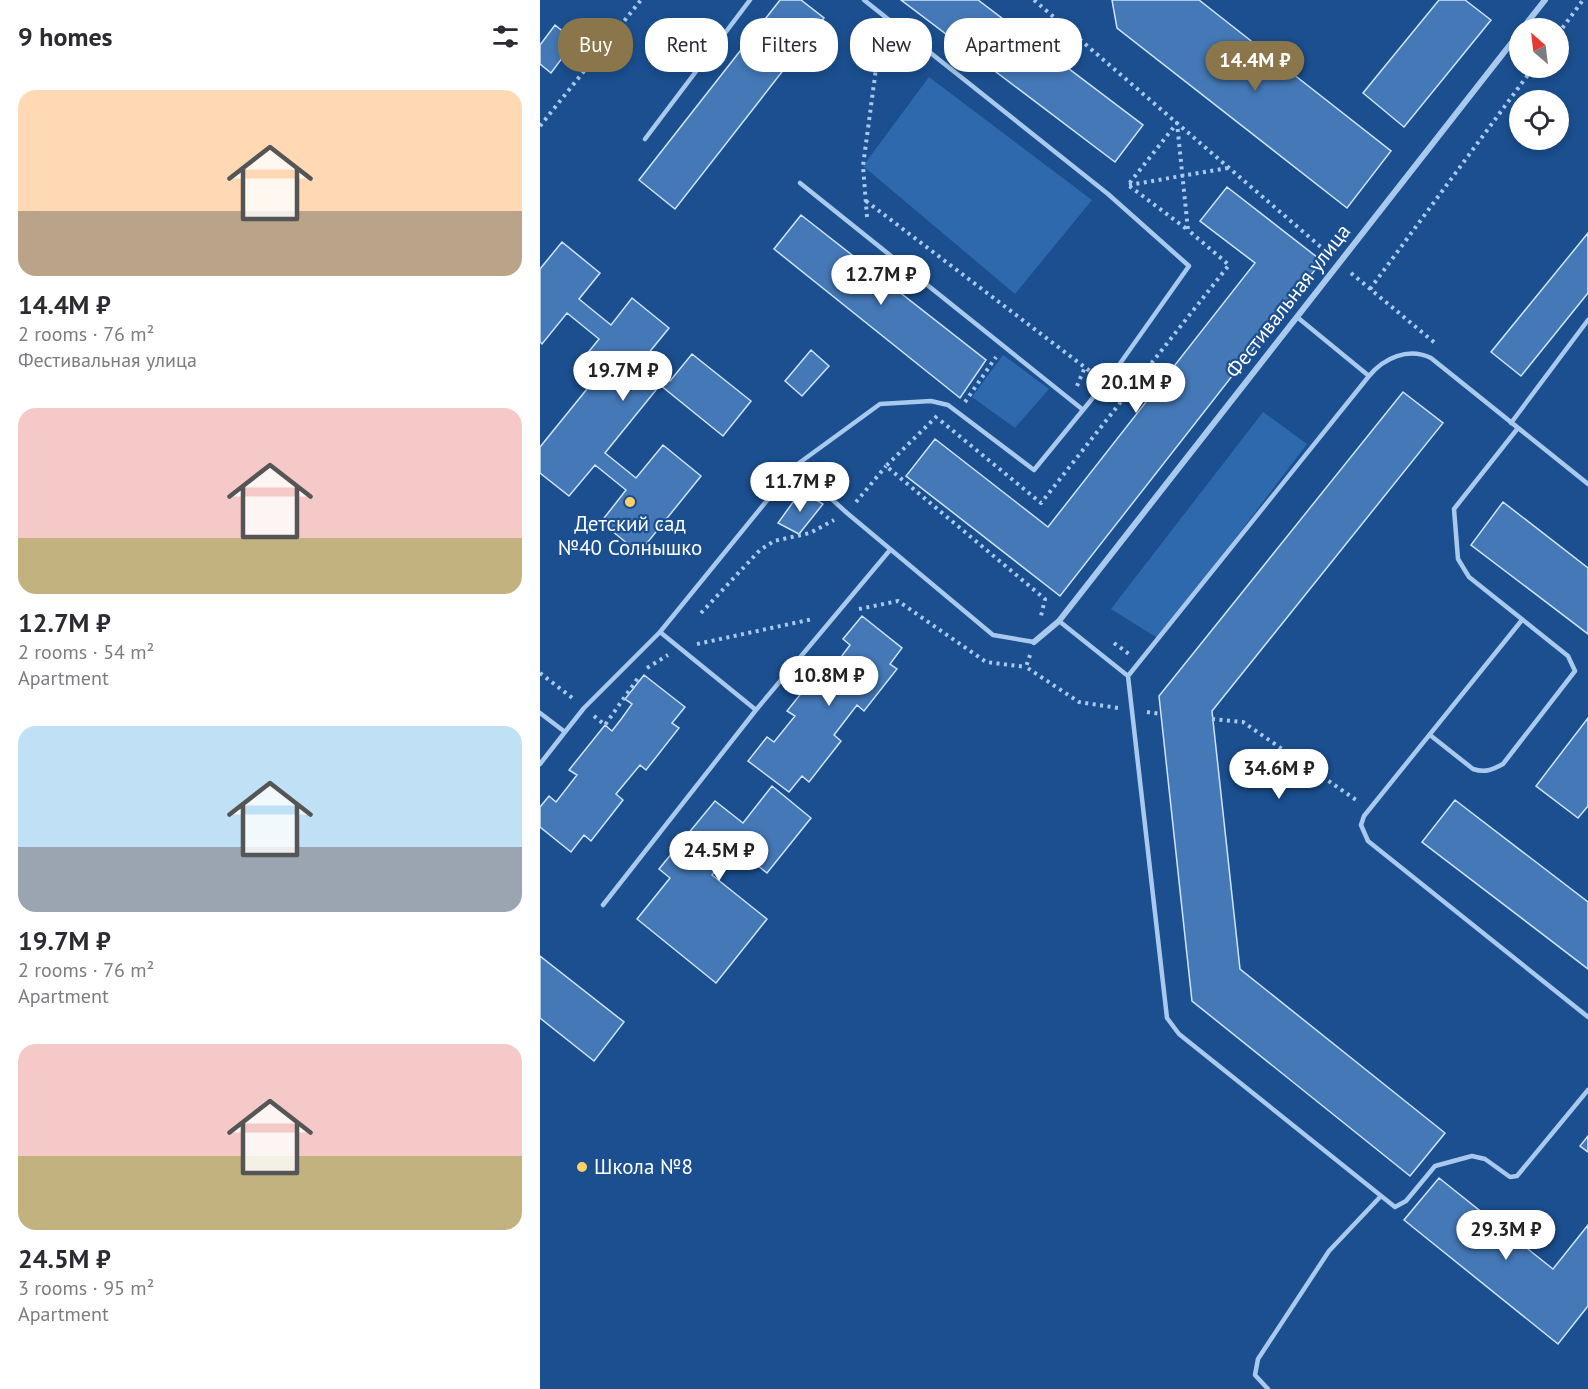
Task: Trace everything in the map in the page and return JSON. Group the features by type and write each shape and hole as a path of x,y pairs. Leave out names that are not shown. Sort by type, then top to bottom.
{"street":[{"path":"1530,18 1545,0"},
{"name":"Фестивальная улица","path":"1034,642 1059,621 1509,46"}],"lane":[{"path":"645,139 750,0"},
{"path":"540,764 584,708 660,632 795,466 880,405 931,401 948,405 1034,470 1105,383 1189,266 1108,194 864,0"},
{"path":"800,183 1082,409"},
{"path":"1297,317 1370,375"},
{"path":"1511,423 1588,320"},
{"path":"1588,484 1424,355 1386,359 1370,375 1128,676 1167,1018 1179,1034 1395,1207 1401,1205 1435,1166 1472,1155 1485,1159 1510,1177 1517,1176 1588,1090"},
{"path":"1430,735 1473,769 1481,772 1492,770 1510,755 1575,671 1568,656 1461,568 1454,510 1518,428"},
{"path":"795,466 847,513 993,635 1034,642"},
{"path":"603,905 756,710 891,550"},
{"path":"1522,620 1370,809 1361,825 1368,841 1588,1017"},
{"path":"1059,621 1128,676"},
{"path":"660,632 756,710"},
{"path":"540,713 565,732"},
{"path":"1268,1389 1256,1375 1257,1359 1329,1251 1381,1196"}],"path":[{"path":"540,126 641,0"},
{"path":"1034,0 1369,289 1440,346"},
{"path":"1569,19 1583,0"},
{"path":"868,236 863,166 883,15"},
{"path":"1369,289 1526,78"},
{"path":"1177,123 1188,230"},
{"path":"1128,185 1177,123"},
{"path":"1128,185 1229,168"},
{"path":"936,417 1041,503 1229,265 1188,230 1128,185"},
{"path":"866,201 1105,383"},
{"path":"701,613 760,550 774,541 810,533 847,513 886,466 948,405 963,405 1001,350"},
{"path":"886,466 1045,598 1026,667 1079,702 1161,714"},
{"path":"540,673 584,708"},
{"path":"1212,719 1243,722 1370,809"}],"shaded area":[{"path":"929,77 1092,200 1015,294 863,166"},
{"path":"1003,355 1049,389 1015,428 972,397"},
{"path":"1263,412 1307,444 1159,639 1111,609"}],"building":[{"path":"780,0 801,0 824,18 766,18"},
{"path":"901,0 978,0 1002,18 944,18 944,33 932,23 932,18 925,18"},
{"path":"1112,0 1199,0 1391,151 1347,208 1117,28"},
{"path":"1439,0 1465,0 1491,20 1404,127 1363,93"},
{"path":"555,25 558,27 558,64 551,73 540,64 540,45"},
{"path":"740,51 740,72 782,72 675,209 639,180 724,72 728,72 728,66"},
{"path":"996,72 1073,72 1143,125 1115,162"},
{"path":"1227,187 1322,261 1060,596 906,476 935,439 1048,527 1255,263 1200,221"},
{"path":"801,215 986,360 960,398 774,249"},
{"path":"1588,233 1588,293 1521,376 1491,352"},
{"path":"562,242 600,273 579,299 611,325 632,298 669,328 643,360 670,381 692,354 751,401 723,436 660,385 605,453 636,478 663,445 701,476 639,553 601,522 626,490 595,465 569,496 540,473 540,447 591,384 574,370 599,339 567,313 542,344 540,342 540,269"},
{"path":"811,350 829,366 802,396 785,381"},
{"path":"1403,392 1443,423 1212,711 1240,969 1445,1133 1410,1176 1192,1001 1159,696"},
{"path":"801,491 823,504 799,534 778,523"},
{"path":"1503,502 1588,568 1588,634 1471,545"},
{"path":"862,616 902,648 890,664 897,669 864,711 857,705 834,735 841,741 809,782 802,776 789,792 748,761 767,737 774,742 795,716 787,711 823,666 830,672 850,645 843,639"},
{"path":"644,675 685,707 672,723 679,728 646,770 640,765 616,794 623,800 591,841 584,835 571,852 540,827 540,807 549,796 556,802 577,775 569,770 605,725 612,731 632,704 625,699"},
{"path":"1588,718 1588,806 1578,818 1536,786"},
{"path":"772,786 811,818 767,873 734,847 712,875 767,919 716,983 637,919 670,878 659,869 715,801 743,823"},
{"path":"1455,800 1588,902 1588,969 1422,842"},
{"path":"540,956 624,1022 594,1061 540,1018"},
{"path":"1588,1136 1588,1152 1580,1146"},
{"path":"1439,1178 1553,1269 1588,1225 1588,1306 1558,1344 1404,1220"}],"place":[{"name":"Детский сад №40 Солнышко","path":"630,502"},
{"name":"Школа №8","path":"582,1167"}]}
